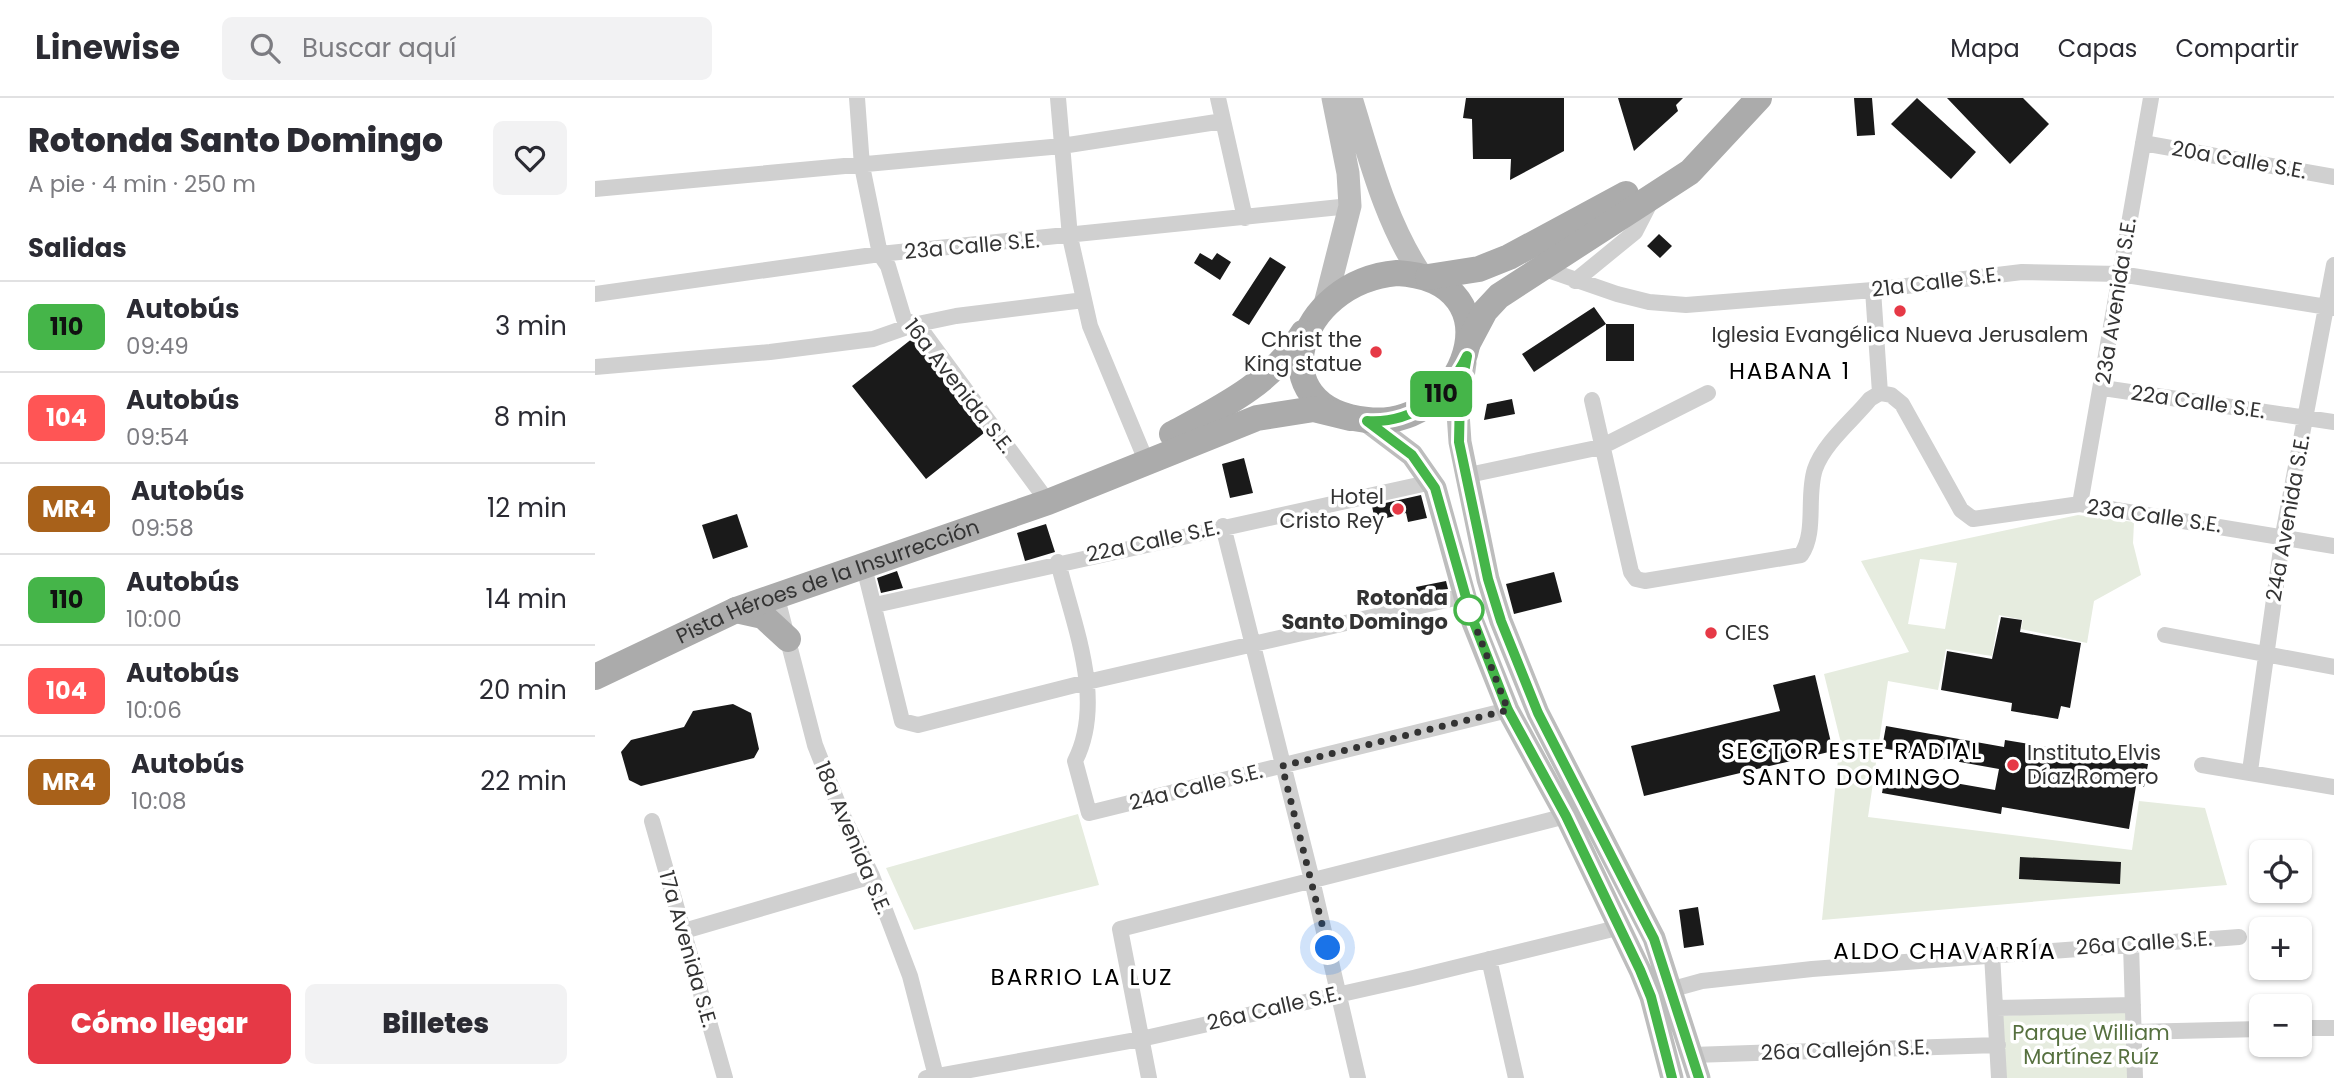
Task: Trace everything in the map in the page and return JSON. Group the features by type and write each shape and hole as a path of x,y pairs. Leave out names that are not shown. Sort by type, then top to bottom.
{"main road":[{"path":"1333,98 1348,173 1350,206 1318,312 1301,354 1304,378 1319,399 1359,419 1412,455 1432,482 1443,507 1471,615 1508,710 1566,816 1621,927 1651,997 1672,1078"},
{"path":"1351,98 1380,193 1399,241 1425,276 1452,292 1468,319 1467,349 1458,413 1464,476 1501,621 1538,713 1654,939 1674,992 1699,1078"},
{"path":"1359,419 1397,418 1428,404 1453,382 1490,304 1690,172 1759,98"},
{"path":"1318,312 1349,287 1367,278 1397,273 1425,276 1479,269 1534,245 1723,135"},
{"name":"Pista Héroes de la Insurrección","path":"1057,498 1252,389 1288,357 1318,312"},
{"name":"Pista Héroes de la Insurrección","path":"595,677 736,610 777,598 1057,498 1205,437 1276,413 1314,409 1359,419"},
{"path":"736,610 768,619 788,639"},
{"path":"1674,992 1671,1043 1679,1078"}],"street":[{"name":"16a Avenida S.E.","path":"857,98 862,166 880,254 888,266 904,319 920,328 1057,498"},
{"path":"1058,98 1070,237 1090,326 1142,451"},
{"path":"1218,98 1245,218"},
{"name":"23a Avenida S.E.","path":"2080,504 2103,388 2119,274 2151,98"},
{"path":"595,189 1062,146 1223,121"},
{"name":"20a Calle S.E.","path":"2143,143 2334,177"},
{"path":"1575,281 1635,232 1654,195"},
{"name":"23a Calle S.E.","path":"595,293 880,254 1070,237 1350,206"},
{"name":"24a Avenida S.E.","path":"2250,771 2283,535 2305,417 2330,307 2334,265"},
{"name":"21a Calle S.E.","path":"1542,268 1575,281 1649,302 1686,305 1873,289 2022,272 2119,274 2330,307"},
{"path":"1592,400 1631,572 1636,579 1645,581 1801,555 1807,547 1812,484 1821,456 1870,399 1880,393 1873,289"},
{"path":"595,367 770,352 873,339 912,325 955,316 1084,300"},
{"name":"22a Calle S.E.","path":"2103,388 2334,422"},
{"path":"1464,476 1601,447 1709,393"},
{"name":"23a Calle S.E.","path":"1880,393 1891,395 1902,404 1961,510 1973,519 2080,504 2283,535 2334,546"},
{"name":"22a Calle S.E.","path":"875,605 1058,562 1432,482"},
{"path":"1223,526 1251,646 1312,880 1357,1078"},
{"path":"1058,562 1087,682"},
{"path":"864,567 875,605 876,625 902,721 918,725 1087,682 1451,599"},
{"name":"18a Avenida S.E.","path":"777,598 815,745 910,976 931,1077"},
{"path":"2165,635 2334,667"},
{"name":"24a Calle S.E.","path":"1087,682 1085,741 1075,761 1089,813 1508,710"},
{"path":"2202,765 2334,787"},
{"path":"1149,1078 1121,929 1566,816"},
{"name":"17a Avenida S.E.","path":"652,821 725,1078"},
{"path":"684,931 871,876"},
{"name":"26a Calle S.E.","path":"931,1077 1141,1039 1621,927"},
{"name":"26a Calle S.E.","path":"1674,992 1702,981 1812,969 2239,937"},
{"path":"2131,944 2135,1078"},
{"path":"1992,954 1999,1078"},
{"path":"1489,959 1516,1078"},
{"path":"1996,1008 2133,1005"},
{"path":"2312,1028 2334,1028"},
{"path":"2134,1032 2249,1029"},
{"name":"26a Callejón S.E.","path":"1692,1055 1998,1045"}],"green space":[{"path":"2078,515 2134,522 2133,543 2141,575 2094,601 2087,643 2021,629 2023,620 1999,615 1992,656 1946,649 1938,690 1888,681 1868,817 2132,850 2139,801 2205,808 2227,885 1822,920 1840,739 1824,674 1909,652 1861,561","holes":["1920,559 1957,563 1945,629 1908,624"]},
{"path":"1078,814 1099,885 914,930 886,868"},
{"name":"Parque William Martínez Ruíz","path":"2132,1009 2133,1078 2002,1078 2002,1016"}],"building":[{"path":"1466,98 1564,98 1564,151 1510,180 1511,159 1473,159 1472,119 1463,118"},
{"path":"1618,98 1683,98 1676,105 1678,111 1634,151"},
{"path":"1854,98 1872,98 1875,135 1857,136"},
{"path":"1917,98 1976,152 1951,179 1891,124"},
{"path":"1947,98 2023,98 2049,124 2010,164"},
{"path":"1659,234 1672,246 1660,258 1647,246"},
{"path":"1200,253 1212,260 1217,253 1231,262 1220,280 1194,263"},
{"path":"1270,257 1286,267 1249,325 1232,315"},
{"path":"1594,307 1606,324 1534,372 1522,354"},
{"path":"1606,324 1634,324 1634,361 1606,361"},
{"path":"913,338 984,433 926,479 852,386"},
{"path":"1512,399 1515,414 1484,420 1487,404"},
{"path":"1244,458 1253,493 1230,498 1222,464"},
{"name":"Hotel Cristo Rey","path":"1421,495 1427,518 1408,522 1406,513 1375,521 1372,506"},
{"path":"737,514 748,547 713,559 702,525"},
{"path":"1046,524 1055,552 1025,561 1017,533"},
{"path":"897,571 903,588 881,593 877,578"},
{"path":"1554,572 1562,602 1514,614 1506,584"},
{"path":"1446,581 1448,589 1418,596 1416,587"},
{"path":"2001,617 2022,620 2020,632 2081,643 2070,708 2061,706 2058,719 2011,711 2012,703 1941,690 1947,651 1992,659"},
{"path":"1815,675 1833,751 1644,796 1631,746 1780,711 1773,685"},
{"path":"733,704 751,713 759,749 754,758 641,786 629,780 621,752 631,740 684,727 693,711"},
{"path":"1886,726 2004,747 2005,740 2148,764 2144,787 2136,786 2129,829 2002,807 2001,814 1882,793 1886,771 1995,790 1999,769 1882,748"},
{"path":"2020,857 2121,862 2120,884 2019,879"},
{"path":"1698,907 1704,945 1684,948 1679,910"}],"bus line":[{"name":"110","path":"1672,1078 1651,997 1621,927 1566,816 1508,710 1471,615 1443,507 1435,488 1425,471 1398,441 1367,421 1397,418 1428,404 1453,382 1467,356 1458,413 1459,442 1464,476 1488,579 1501,621 1538,713 1654,939 1673,989 1699,1078"}],"place":[{"name":"Iglesia Evangélica Nueva Jerusalem","path":"1900,311"},
{"name":"Christ the King statue","path":"1376,352"},
{"name":"Hotel Cristo Rey","path":"1398,509"},
{"name":"Rotonda Santo Domingo","path":"1469,610"},
{"name":"CIES","path":"1711,633"},
{"name":"Instituto Elvis Díaz Romero","path":"2013,765"}],"district":[{"name":"HABANA 1","path":"1790,371"},
{"name":"SECTOR ESTE RADIAL SANTO DOMINGO","path":"1852,764"},
{"name":"ALDO CHAVARRÍA","path":"1945,951"},
{"name":"BARRIO LA LUZ","path":"1082,977"}],"route":[{"path":"1328,948 1282,766 1508,710 1469,610"}]}
